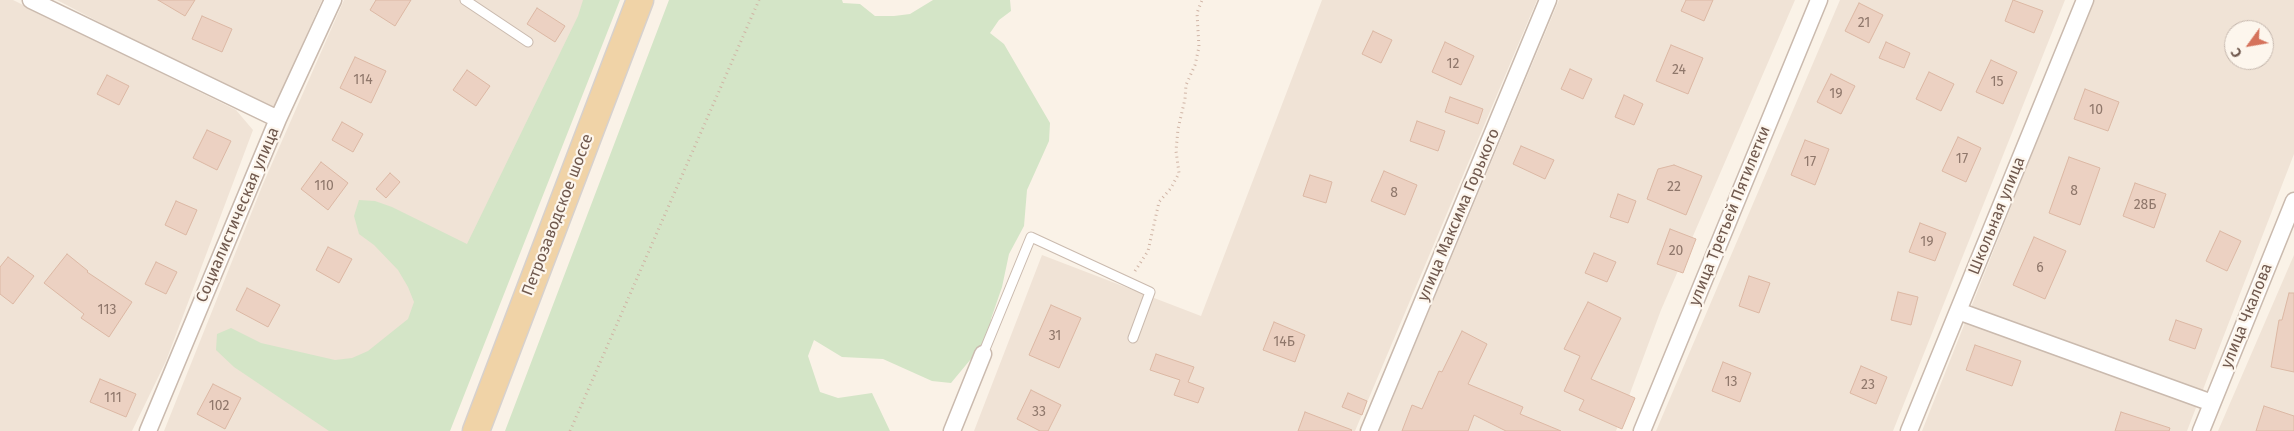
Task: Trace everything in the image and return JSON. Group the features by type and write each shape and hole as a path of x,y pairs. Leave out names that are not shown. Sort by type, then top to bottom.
{"main road":[{"name":"Петрозаводское шоссе","path":"476,431 640,0"}],"street":[{"path":"31,0 278,120"},
{"name":"Социалистическая улица","path":"148,431 278,120 334,0"},
{"name":"улица Максима Горького","path":"1369,431 1548,0"},
{"name":"улица Третьей Пятилетки","path":"1642,431 1819,0"},
{"name":"Школьная улица","path":"1909,431 2085,0"},
{"name":"улица Чкалова","path":"2201,431 2294,201"},
{"path":"1958,311 2212,403"},
{"path":"952,431 983,354"}],"lane":[{"path":"465,0 528,42"},
{"path":"983,354 1031,237 1150,292 1133,338"}],"path":[{"path":"570,431 759,0"},
{"path":"1128,282 1148,251 1159,202 1171,188 1179,174 1176,151 1178,129 1185,99 1186,85 1195,65 1199,48 1197,13 1202,0"}],"shaded area":[{"path":"0,0 13,0 236,110 253,130 166,361 132,431 0,431"},
{"path":"57,0 322,0 272,113"},
{"path":"344,0 600,0 408,431 164,431 263,184"},
{"path":"1322,0 1537,0 1355,431 974,431 1042,255 1201,316"},
{"path":"1559,0 1795,0 1661,310 1616,431 1379,431"},
{"path":"1840,0 2065,0 1893,431 1656,431"},
{"path":"2093,0 2294,0 2294,154 2187,431 1922,431"},
{"path":"2294,255 2294,431 2218,431"}],"green space":[{"path":"583,0 620,0 450,431 329,431 234,367 216,350 217,334 231,328 261,343 335,360 352,358 368,351 408,319 414,302 408,287 398,270 374,245 359,234 354,216 359,200 375,201 392,207 467,244 578,16"},
{"path":"669,0 842,0 843,3 860,4 875,16 894,16 910,14 933,0 1010,0 1011,11 999,20 990,33 1004,44 1050,123 1049,141 1027,190 1024,226 1009,254 1002,287 991,319 990,336 951,383 932,381 883,359 842,357 814,340 808,356 820,392 838,398 872,393 890,431 505,431"}],"building":[{"path":"158,0 195,0 185,16"},
{"path":"376,0 411,0 395,26 370,10"},
{"path":"1686,0 1713,0 1704,21 1681,11"},
{"path":"2013,0 2043,11 2034,33 2005,21"},
{"path":"1859,3 1883,15 1869,43 1845,31"},
{"path":"537,8 565,26 555,42 527,24"},
{"path":"202,16 232,29 222,52 192,39"},
{"path":"1373,31 1392,40 1381,63 1362,54"},
{"path":"1445,42 1474,56 1461,85 1432,72"},
{"path":"1886,42 1910,53 1904,68 1879,58"},
{"path":"1671,45 1703,58 1688,94 1656,81"},
{"path":"355,57 386,71 371,103 340,88"},
{"path":"1991,60 2017,72 2003,104 1976,92"},
{"path":"1570,69 1592,79 1583,99 1561,89"},
{"path":"467,70 490,86 476,106 453,90"},
{"path":"1929,72 1954,84 1941,111 1916,99"},
{"path":"1831,74 1855,86 1841,114 1817,102"},
{"path":"107,75 129,86 119,105 97,94"},
{"path":"2085,89 2119,102 2108,131 2074,119"},
{"path":"1624,95 1643,104 1634,125 1615,117"},
{"path":"1450,97 1483,109 1478,124 1445,112"},
{"path":"1417,121 1445,131 1438,151 1410,141"},
{"path":"342,122 363,134 353,152 332,140"},
{"path":"207,130 231,141 217,170 193,158"},
{"path":"1958,137 1981,148 1966,182 1942,171"},
{"path":"1805,140 1829,149 1815,185 1791,175"},
{"path":"1521,146 1554,160 1545,179 1513,164"},
{"path":"2069,157 2100,168 2080,225 2049,213"},
{"path":"321,162 348,183 328,210 301,189"},
{"path":"1674,165 1702,176 1686,215 1647,199 1658,169"},
{"path":"1384,171 1417,185 1405,215 1371,201"},
{"path":"390,173 400,182 386,198 376,189"},
{"path":"1310,175 1332,182 1326,203 1303,196"},
{"path":"2135,183 2166,194 2154,228 2123,216"},
{"path":"1618,194 1636,201 1628,223 1610,217"},
{"path":"176,201 197,210 186,235 165,225"},
{"path":"1920,223 1946,233 1935,261 1909,252"},
{"path":"1670,229 1696,239 1683,273 1657,264"},
{"path":"2220,231 2241,241 2227,271 2206,261"},
{"path":"2034,237 2066,251 2045,299 2013,285"},
{"path":"328,247 352,259 339,283 316,270"},
{"path":"1594,253 1616,262 1607,282 1585,273"},
{"path":"67,254 87,272 132,302 109,337 81,318 84,314 44,283"},
{"path":"8,257 34,276 13,304 0,294 0,267"},
{"path":"156,262 177,272 166,294 145,284"},
{"path":"1749,276 1770,283 1759,313 1739,306"},
{"path":"247,288 280,305 268,327 236,310"},
{"path":"1898,292 1918,297 1911,325 1891,320"},
{"path":"2289,293 2294,293 2294,372 2271,367 2279,320 2282,320"},
{"path":"1588,302 1621,318 1591,379 1635,398 1622,429 1579,410 1584,400 1564,391 1580,356 1564,349"},
{"path":"1051,305 1081,318 1059,368 1029,355"},
{"path":"2176,320 2202,329 2195,349 2169,340"},
{"path":"1274,322 1305,335 1295,362 1263,350"},
{"path":"1462,331 1487,344 1468,384 1523,407 1520,414 1561,431 1506,431 1474,415 1468,431 1402,431 1412,405 1422,409 1439,371 1442,372"},
{"path":"1975,345 2021,361 2012,386 1966,370"},
{"path":"1156,354 1194,367 1188,382 1204,388 1198,403 1174,395 1180,380 1150,370"},
{"path":"1723,362 1751,373 1740,402 1712,391"},
{"path":"1861,366 1887,377 1876,404 1850,393"},
{"path":"100,379 136,394 126,417 90,402"},
{"path":"213,384 241,398 225,429 197,414"},
{"path":"1031,390 1061,405 1048,431 1040,431 1017,419"},
{"path":"1348,393 1367,401 1362,415 1342,407"},
{"path":"2264,406 2294,416 2294,431 2256,431"},
{"path":"1305,412 1352,430 1298,431"},
{"path":"2121,412 2170,428 2169,431 2115,431"}]}
